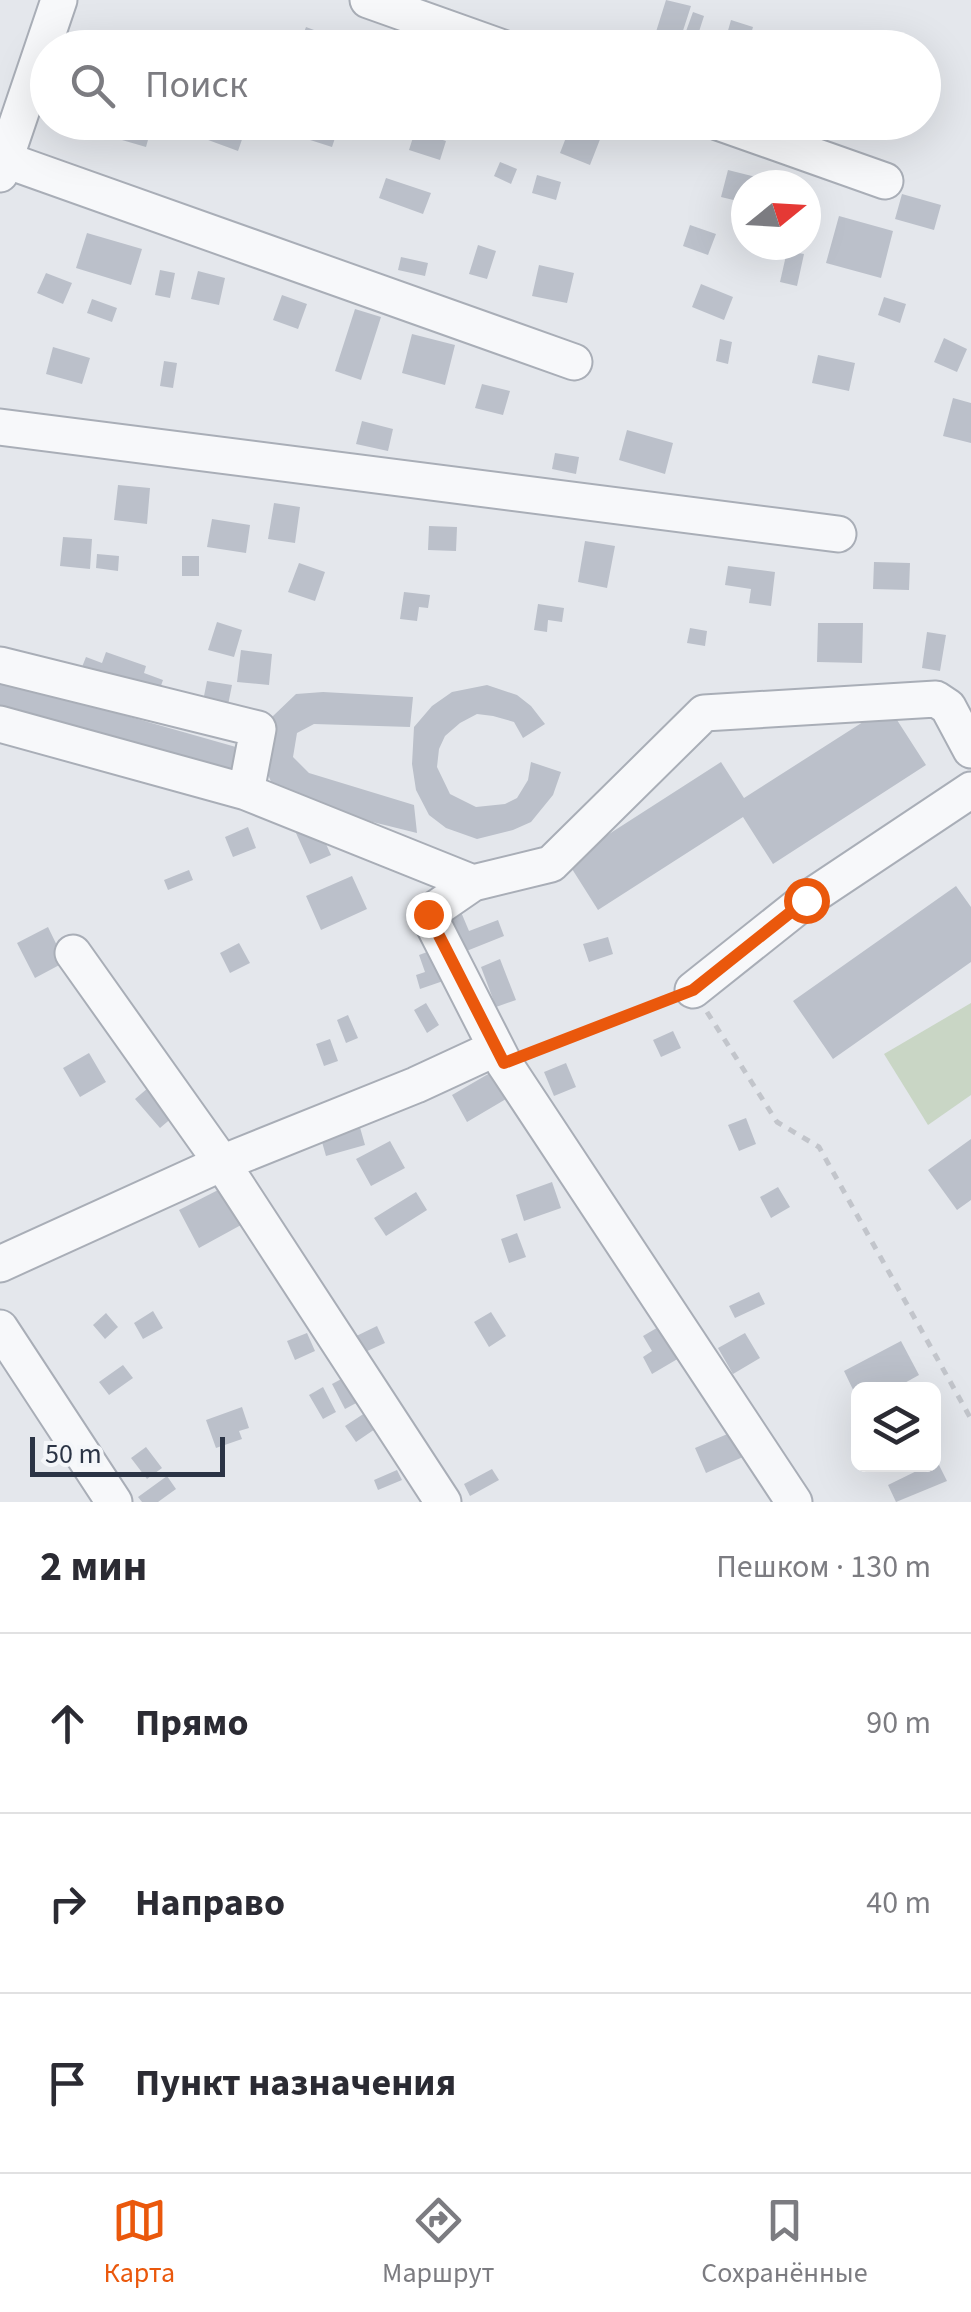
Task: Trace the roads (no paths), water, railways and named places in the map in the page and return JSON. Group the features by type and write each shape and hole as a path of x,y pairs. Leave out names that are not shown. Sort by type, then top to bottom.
{"lane":[{"path":"49,30 60,0"},
{"path":"368,0 453,30"},
{"path":"30,85 2,164 574,362"},
{"path":"769,140 885,181"},
{"path":"0,427 838,534"},
{"path":"0,665 258,729 246,792"},
{"path":"794,1502 500,1055 428,914 473,883 551,864 704,713 936,699 948,708 971,750"},
{"path":"0,724 246,792 473,883"},
{"path":"693,990 806,900 971,790"},
{"path":"73,954 222,1163 442,1502"},
{"path":"0,1264 222,1163 416,1084 500,1055"},
{"path":"0,1328 114,1502"}]}
